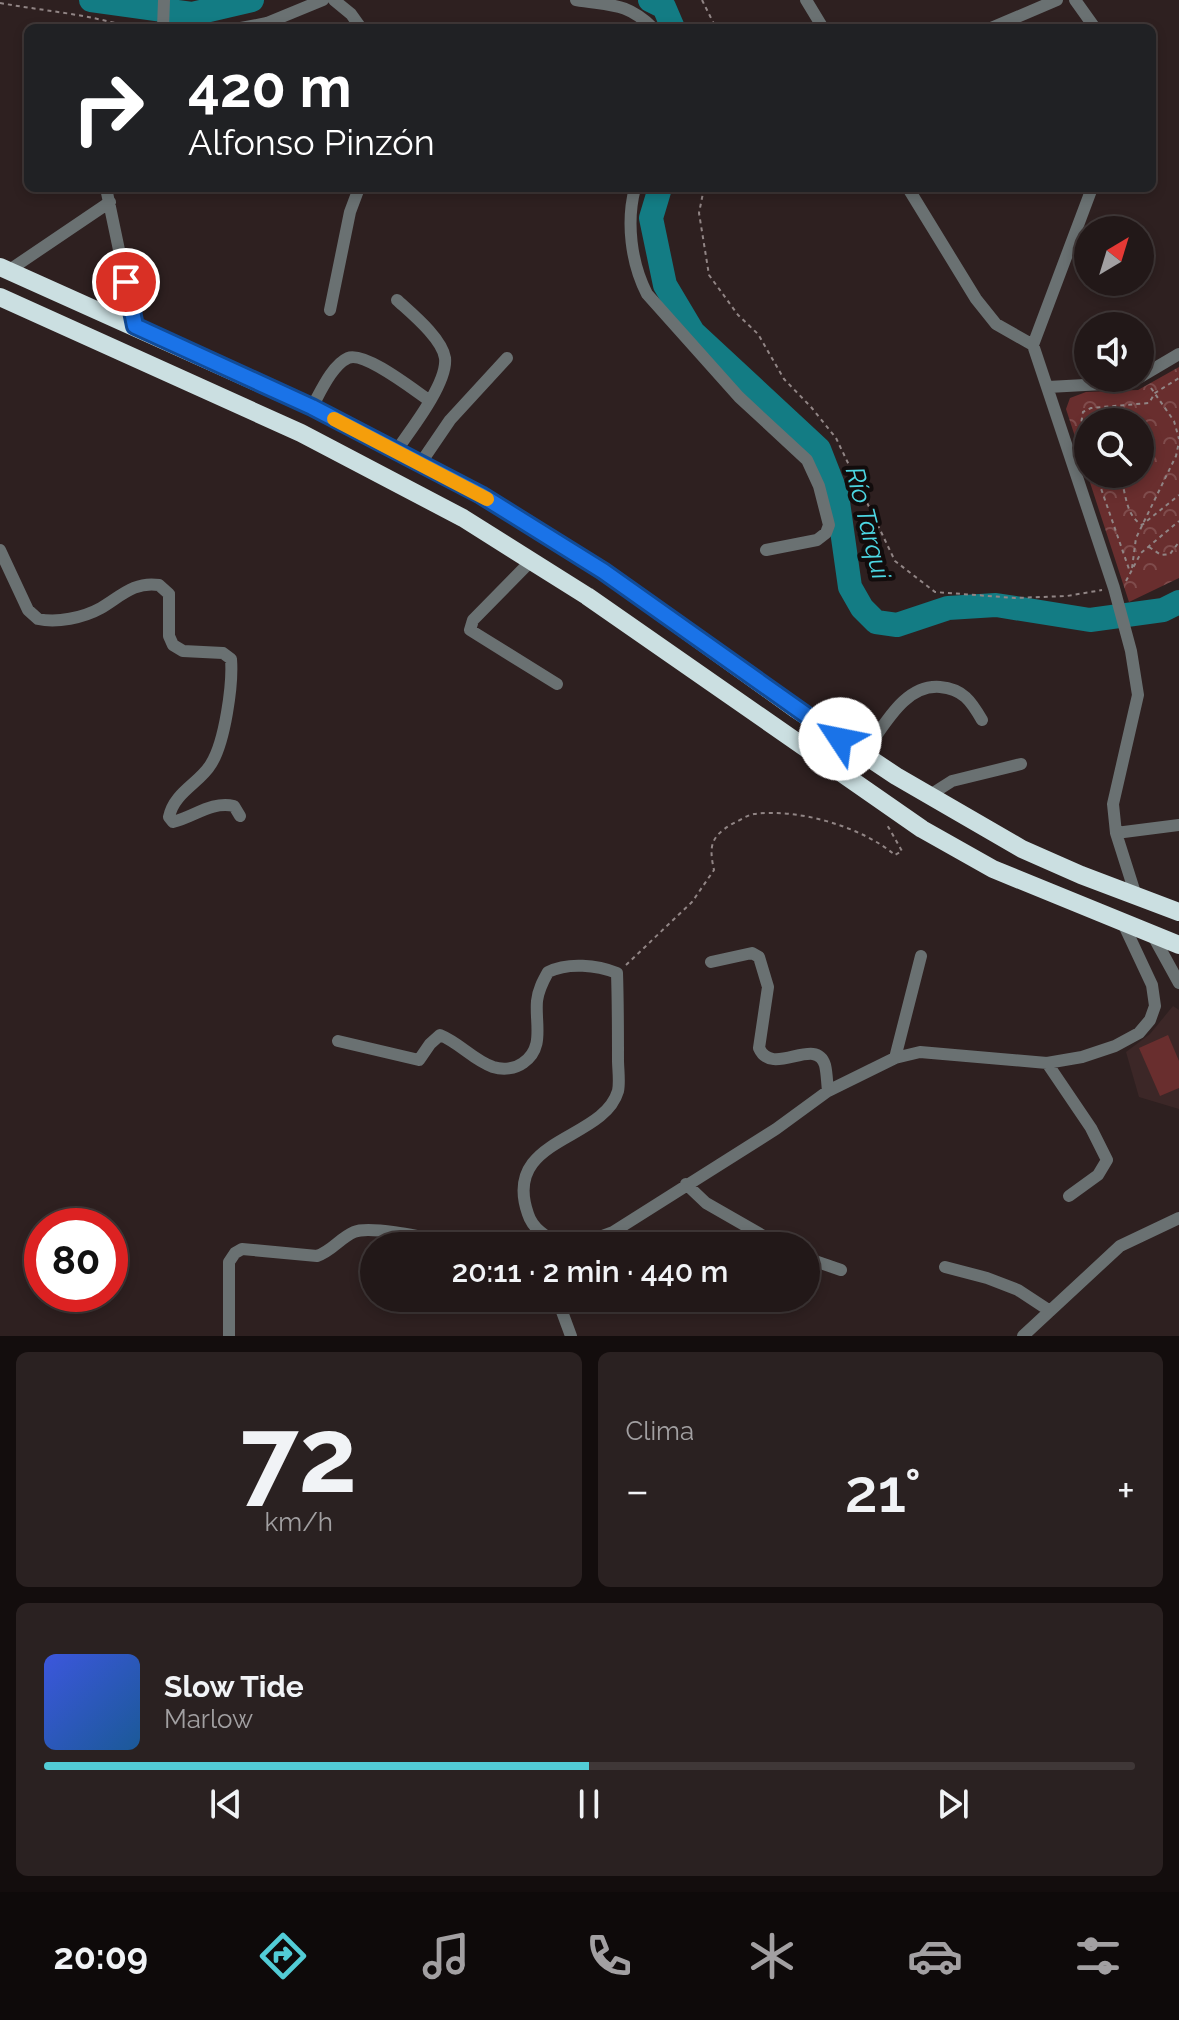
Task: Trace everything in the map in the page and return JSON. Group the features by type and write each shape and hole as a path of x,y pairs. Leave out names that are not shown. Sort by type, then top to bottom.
{"highway":[{"path":"4,269 312,407 481,495 603,571 794,708 930,795 1022,849 1179,912"},
{"path":"0,297 301,433 463,518 599,604 922,829 993,869 1179,945"}],"street":[{"path":"163,24 164,0"},
{"path":"262,24 323,0"},
{"path":"334,0 358,24"},
{"path":"576,0 636,12 649,24"},
{"path":"806,0 821,24"},
{"path":"1000,24 1057,0"},
{"path":"1075,0 1092,24"},
{"path":"107,192 135,326"},
{"path":"330,310 350,212 358,192"},
{"path":"634,192 631,214 633,257 638,277 647,294 739,397 807,460 819,486 829,525 826,533 817,540 766,550"},
{"path":"910,192 976,299 996,324 1033,345"},
{"path":"1090,192 1033,345 1114,588 1131,651 1138,695 1113,804 1116,833 1136,896"},
{"path":"4,269 110,202"},
{"path":"396,451 438,387 445,358 432,334 397,300"},
{"path":"1154,369 1179,354"},
{"path":"312,407 336,369 347,358 356,357 373,363 430,401"},
{"path":"420,464 450,420 507,358"},
{"path":"1048,387 1074,386"},
{"path":"0,550 28,610 38,619 77,618 98,610 139,585 159,585 169,594 169,636 173,645 183,651 223,653 231,659 224,726 215,755 210,767 178,799 169,817 173,822 226,804 234,806 240,816"},
{"path":"531,561 473,620 470,630 557,684"},
{"path":"863,754 895,710 914,693 928,686 963,693 982,720"},
{"path":"930,795 952,781 1021,764"},
{"path":"1116,833 1179,825"},
{"path":"613,1232 776,1129 828,1091 895,1058 920,1052 1047,1063 1082,1057 1115,1046 1139,1033 1150,1020 1155,1006 1152,985 1122,921"},
{"path":"1152,934 1179,983"},
{"path":"711,962 752,953 759,957 768,987 760,1053 777,1060 817,1055 825,1064 828,1091"},
{"path":"895,1058 921,956"},
{"path":"338,1041 419,1060 440,1035 498,1069 517,1068 531,1058 537,1048 538,997 548,972 559,966 592,967 617,973 618,1090 600,1116 539,1155 526,1176 522,1196 537,1232"},
{"path":"1047,1063 1091,1128 1107,1160 1098,1175 1069,1196"},
{"path":"686,1184 706,1203 757,1232"},
{"path":"1023,1336 1120,1246 1179,1218"},
{"path":"229,1336 229,1262 235,1253 242,1249 317,1256 358,1230 392,1232"},
{"path":"820,1263 841,1270"},
{"path":"945,1267 1018,1290 1050,1311"},
{"path":"562,1312 571,1336"}],"path":[{"path":"702,0 714,24"},
{"path":"0,3 73,13 116,24"},
{"path":"703,192 699,213 709,275 738,315 758,334 784,379 836,438 895,561 935,592 1015,598 1067,596 1114,588 1123,585 1141,553 1179,521"},
{"path":"1091,408 1149,403 1155,393 1179,378"},
{"path":"1131,573 1136,538 1176,456 1179,441 1174,421 1155,393"},
{"path":"1101,488 1131,573"},
{"path":"1125,488 1129,511 1134,520 1142,525"},
{"path":"1142,525 1179,495"},
{"path":"1148,546 1161,555 1170,554 1179,542"},
{"path":"617,973 692,902 714,870 710,851 717,832 752,814 804,815 865,837 895,855 902,851 880,814"}],"shaded area":[{"path":"1173,1006 1179,1010 1179,1109 1139,1097 1126,1052 1150,1034"}],"green space":[{"path":"1179,367 1179,578 1129,602 1092,488 1154,488 1154,408 1074,408 1074,434 1066,409 1070,398 1086,392 1154,392 1154,381"},
{"path":"1168,1035 1179,1061 1179,1088 1160,1096 1139,1048"}],"waterway":[{"name":"Río Tarqui","path":"91,0 192,14 252,0"},
{"name":"Río Tarqui","path":"650,0 664,7 671,24"},
{"name":"Río Tarqui","path":"659,192 651,218 665,285 693,332 819,449 837,495 850,587 862,608 876,622 897,625 948,608 996,605 1090,620 1163,610 1179,602"}],"slow traffic":[{"path":"334,419 487,499"}],"route":[{"path":"126,282 135,326 312,407 481,495 603,571 840,739"}]}
